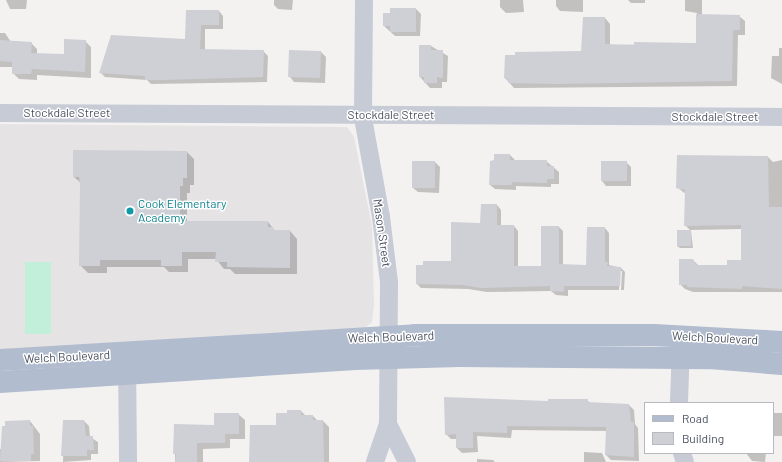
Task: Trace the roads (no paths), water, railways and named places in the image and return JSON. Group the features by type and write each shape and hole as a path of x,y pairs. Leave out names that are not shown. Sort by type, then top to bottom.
{"main road":[{"name":"Welch Boulevard","path":"0,382 127,364 388,336 521,334 681,336 782,342"},
{"name":"Welch Boulevard","path":"0,360 127,364 534,356 680,358 782,364"}],"street":[{"name":"Mason Street","path":"364,0 363,115 384,234 389,282 388,424 407,462"},
{"name":"Stockdale Street","path":"0,113 782,117"},
{"path":"679,402 681,336"},
{"path":"127,364 128,462"},
{"path":"375,462 388,424"}],"place":[{"name":"Cook Elementary Academy","path":"130,211"}]}
